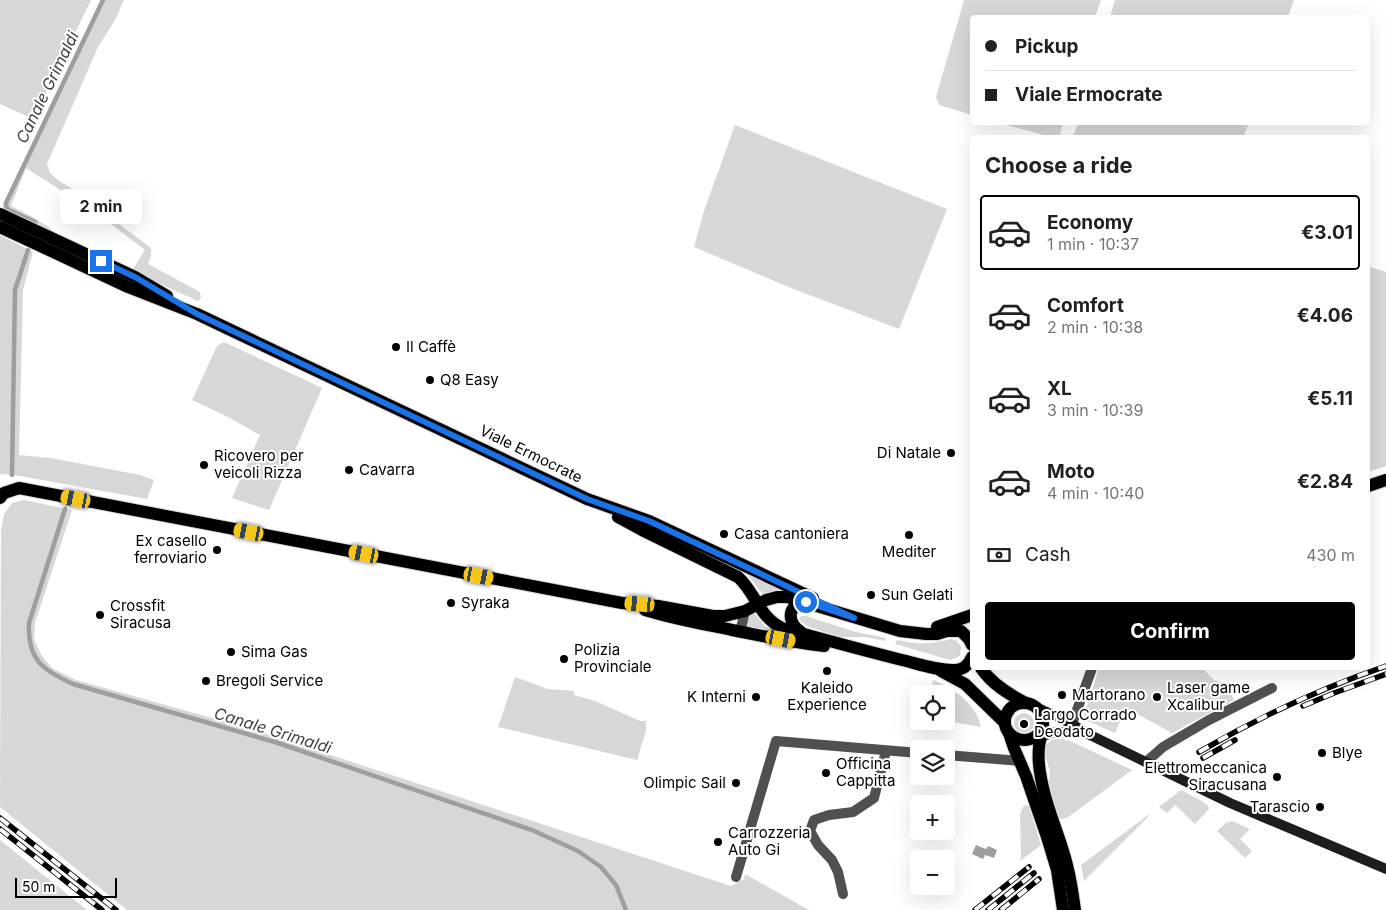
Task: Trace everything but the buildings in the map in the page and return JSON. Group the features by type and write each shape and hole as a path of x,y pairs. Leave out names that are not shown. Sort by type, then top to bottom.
{"main road":[{"name":"Viale Ermocrate","path":"0,214 135,277 197,314"},
{"name":"Viale Ermocrate","path":"0,227 128,287 197,314 587,499 649,521 854,618"},
{"path":"1370,485 1386,480"},
{"path":"1,494 19,488 622,603 658,606 713,616 733,615 766,600 787,597 893,630 937,634 947,631 960,632 970,641"},
{"path":"587,499 642,530 738,577 744,582 766,616 782,628 937,669 963,669 970,661"},
{"path":"745,611 749,591"},
{"path":"803,634 793,625 790,616 796,605 806,602"},
{"path":"622,603 669,618 740,632 803,644 855,648"},
{"path":"914,632 934,628 970,615"},
{"path":"937,669 964,684 1018,740 1056,732 1086,734"},
{"path":"983,670 992,682 1014,697 1072,724 1086,734 1230,803 1386,869"},
{"path":"1063,910 1057,870 1047,837 1007,728 1006,716 1018,704 1031,705 1042,717 1043,721 1037,735 1043,792 1068,866 1075,910"}],"street":[{"path":"740,632 745,611"},
{"path":"1072,724 1091,670"},
{"path":"1146,762 1163,747 1209,720 1272,688"},
{"path":"736,877 776,741 910,752"},
{"path":"844,894 838,872 832,860 810,831 814,820 829,815 853,812 874,798 886,751"},
{"path":"955,756 1020,761"}],"shaded area":[{"path":"0,0 91,0 34,117 31,118 0,104"},
{"path":"101,0 124,0 115,20 98,47 47,164 50,173 59,181 107,209 107,215 151,248 148,264 200,292 201,298 198,301 132,271 145,250 98,214 26,168 11,206 43,223 60,237 3,209 3,204"},
{"path":"964,0 1101,0 1096,15 970,15 970,114 939,105 936,97"},
{"path":"1115,0 1294,0 1289,15 1111,15"},
{"path":"735,125 947,209 899,329 791,288 694,247 704,211"},
{"path":"1006,125 1062,125 1060,135 1044,135"},
{"path":"1077,125 1248,125 1244,135 1074,135"},
{"path":"0,235 33,252 23,290 19,455 51,458 140,475 154,480 147,499 0,474"},
{"path":"1370,267 1386,272 1386,466 1370,471"},
{"path":"224,342 322,388 269,510 232,498 260,435 192,400 217,346"},
{"path":"24,500 72,510 35,623 34,640 42,656 52,668 76,680 248,728 731,886 744,879 745,874 809,910 127,910 0,807 1,531 4,514 12,503"},
{"path":"744,570 781,590 764,596"},
{"path":"754,613 765,626 780,635 745,628 748,618"},
{"path":"801,616 856,632 886,638 885,641 866,637 841,637 809,627 799,619"},
{"path":"951,639 957,641 961,647 960,655 950,660 895,644 897,640 924,643"},
{"name":"Laser game Xcalibur","path":"1098,670 1205,670 1213,679 1226,683 1234,700 1172,733 1126,708 1115,733 1083,719"},
{"path":"515,677 548,689 574,691 574,695 595,701 640,721 646,721 646,731 637,760 498,727"},
{"path":"933,680 943,685 932,685"},
{"path":"955,691 969,704 978,718 981,727 955,723"},
{"path":"1020,713 1028,713 1034,719 1034,727 1028,733 1020,733 1014,727 1014,719"},
{"path":"1059,738 1070,741 1132,770 1067,818 1060,819 1048,785 1050,772 1045,754 1048,743"},
{"path":"1181,790 1208,806 1209,809 1195,824 1175,805 1167,813 1159,807"},
{"path":"1024,805 1029,806 1041,845 1020,861 1020,814"},
{"path":"1151,813 1148,817 1084,881 1081,865"},
{"path":"1232,821 1250,829 1240,839 1252,851 1245,858 1217,831 1226,823"},
{"path":"0,840 87,910 0,910"},
{"path":"976,845 986,849 988,846 997,850 994,858 985,855 983,859 972,854"}],"waterway":[{"name":"Canale Grimaldi","path":"36,226 35,222 7,209 6,203 103,0"},
{"name":"Canale Grimaldi","path":"12,475 15,290 28,250"},
{"name":"Canale Grimaldi","path":"65,509 29,623 29,636 34,655 45,668 73,684 278,743 532,830 578,851 601,867 616,885 626,910"}],"railway":[{"path":"1199,752 1291,704 1386,666"},
{"path":"1303,706 1386,674"},
{"path":"1203,758 1235,740"},
{"path":"0,818 116,910"},
{"path":"0,829 102,910"},
{"path":"975,910 1029,867"},
{"path":"988,910 1034,873"},
{"path":"1001,910 1039,879"}],"place":[{"name":"Il Caffè","path":"396,347"},
{"name":"Q8 Easy","path":"430,380"},
{"name":"Di Natale","path":"951,453"},
{"name":"Ricovero per veicoli Rizza","path":"204,465"},
{"name":"Cavarra","path":"349,470"},
{"name":"Casa cantoniera","path":"724,534"},
{"name":"Mediter","path":"909,535"},
{"name":"Ex casello ferroviario","path":"217,550"},
{"name":"Sun Gelati","path":"871,595"},
{"name":"Syraka","path":"451,603"},
{"name":"Crossfit Siracusa","path":"100,615"},
{"name":"Sima Gas","path":"231,652"},
{"name":"Polizia Provinciale","path":"564,659"},
{"name":"Kaleido Experience","path":"827,671"},
{"name":"Bregoli Service","path":"206,681"},
{"name":"Martorano","path":"1062,695"},
{"name":"K Interni","path":"756,697"},
{"name":"Laser game Xcalibur","path":"1157,697"},
{"name":"Largo Corrado Deodato","path":"1024,724"},
{"name":"Blye","path":"1322,753"},
{"name":"Officina Cappitta","path":"826,773"},
{"name":"Elettromeccanica Siracusana","path":"1277,777"},
{"name":"Olimpic Sail","path":"736,783"},
{"name":"Tarascio","path":"1320,807"},
{"name":"Carrozzeria Auto Gi","path":"718,842"}],"route":[{"path":"101,261 135,277 197,314 587,499 649,521 854,618 806,602"}]}
